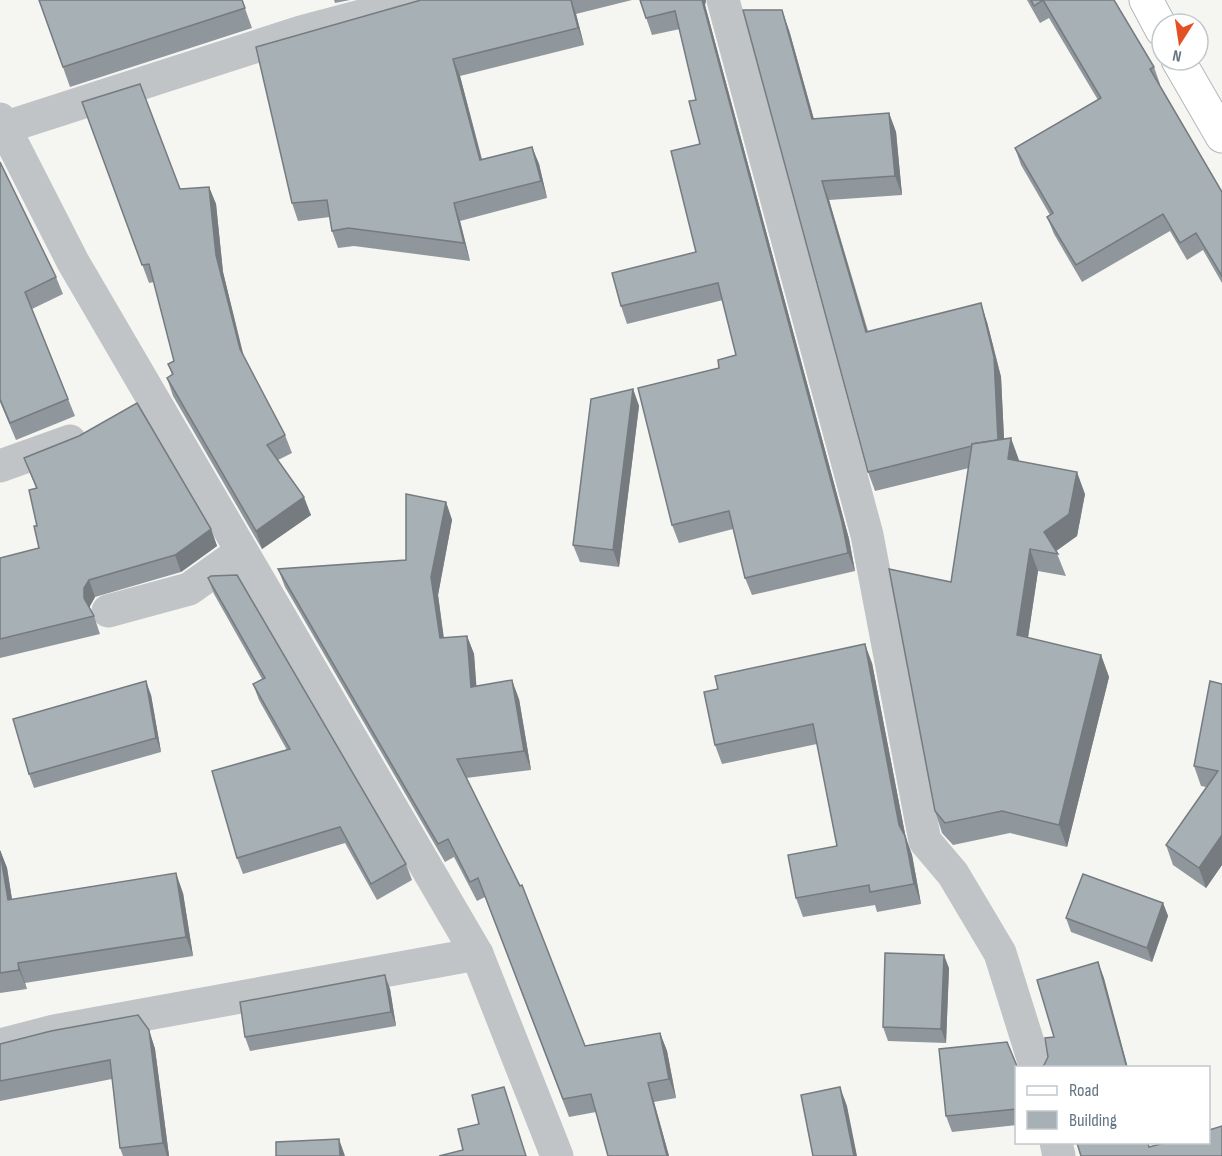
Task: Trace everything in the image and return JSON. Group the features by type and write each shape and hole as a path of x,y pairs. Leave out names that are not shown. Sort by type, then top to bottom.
{"main road":[{"path":"1185,72 1222,136"}],"street":[{"path":"420,0 301,32 2,123 73,262 139,401 241,552 477,954 557,1156"},
{"path":"723,0 867,535 925,841 953,874 1000,952 1035,1066"},
{"path":"0,466 78,438 99,426"},
{"path":"108,611 189,589 241,552"},
{"path":"0,1045 54,1031 477,954"}],"building":[{"path":"39,0 242,0 245,8 63,67"},
{"path":"421,0 571,0 578,28 453,59 480,160 532,147 541,181 454,203 464,243 348,228 332,231 327,200 292,203 256,47"},
{"path":"640,0 702,0 842,522 848,553 745,578 729,511 672,525 638,388 719,368 718,360 736,355 718,283 621,306 612,273 696,252 671,151 700,144 689,101 696,100 675,11 646,18"},
{"path":"1031,0 1043,0 1034,6"},
{"path":"1043,0 1114,0 1150,60 1150,72 1222,192 1222,276 1196,233 1180,243 1163,214 1076,265 1047,217 1053,213 1015,148 1101,98"},
{"path":"743,10 782,10 812,119 889,113 895,176 822,181 866,332 981,303 994,357 998,440 972,444 972,446 868,472"},
{"path":"140,84 180,189 209,187 216,255 240,349 285,435 267,445 304,497 256,531 167,378 173,374 168,364 174,361 149,264 142,265 82,102"},
{"path":"0,162 56,277 25,292 68,399 10,423 0,399"},
{"path":"633,389 613,550 573,545 591,399"},
{"path":"137,403 211,529 175,555 89,580 84,588 84,598 94,616 0,639 0,558 39,548 29,490 37,488 24,458 79,436"},
{"path":"1011,438 1008,459 1077,472 1069,514 1044,532 1058,554 1030,549 1017,635 1101,655 1059,825 1002,811 945,823 935,811 889,569 951,582 972,444"},
{"path":"406,494 446,502 431,577 440,638 467,636 471,687 512,680 524,751 457,759 520,886 522,885 585,1046 660,1033 669,1079 648,1083 667,1156 608,1156 591,1094 563,1099 478,878 470,882 448,839 438,844 278,569 406,560"},
{"path":"237,575 406,864 371,884 340,827 237,858 212,771 290,749 253,684 265,678 208,578"},
{"path":"865,644 899,825 905,836 914,884 870,892 869,885 796,898 788,855 837,846 813,724 715,745 704,692 718,689 715,676"},
{"path":"146,681 156,738 29,774 13,719"},
{"path":"1210,681 1222,684 1222,835 1199,868 1166,845 1218,771 1194,766"},
{"path":"0,851 8,900 176,873 186,937 18,963 19,970 0,973"},
{"path":"1083,874 1163,903 1147,948 1066,918"},
{"path":"885,953 944,955 941,1029 883,1027"},
{"path":"1098,962 1126,1066 1043,1066 1048,1057 1045,1038 1054,1037 1037,980"},
{"path":"385,975 391,1012 245,1037 240,1002"},
{"path":"138,1015 149,1030 163,1143 120,1148 110,1060 0,1081 0,1044 51,1031"},
{"path":"1007,1042 1017,1066 1015,1066 1015,1109 946,1116 939,1049"},
{"path":"504,1087 526,1156 439,1156 463,1150 458,1129 479,1124 472,1095"},
{"path":"840,1087 854,1156 813,1156 801,1095"},
{"path":"1222,1126 1222,1156 1081,1156 1077,1144 1148,1144 1149,1147 1160,1144 1210,1144 1210,1130"},
{"path":"339,1139 340,1156 276,1156 276,1142"}]}
